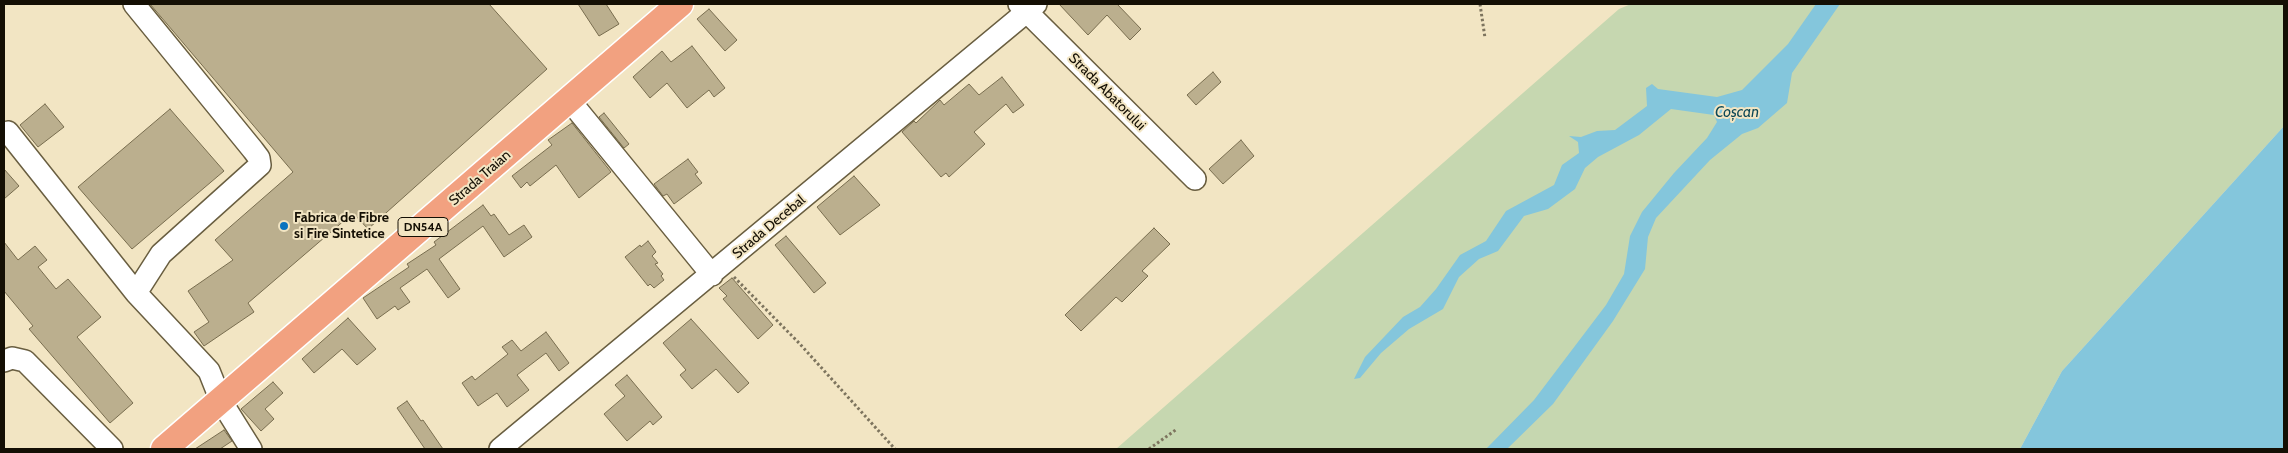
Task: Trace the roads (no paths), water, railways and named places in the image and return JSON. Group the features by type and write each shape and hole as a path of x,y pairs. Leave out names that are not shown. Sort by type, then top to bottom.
{"main road":[{"name":"Strada Traian","path":"164,449 680,4"}],"street":[{"path":"134,4 254,150 259,158 260,165 161,254 136,294"},
{"name":"Strada Abatorului","path":"1027,6 1195,180"},
{"name":"Strada Decebal","path":"500,449 718,270 1027,6"},
{"path":"570,100 718,270"},
{"path":"8,132 136,294 209,371 221,401 251,449"},
{"path":"4,361 12,358 25,360 112,449"}],"water":[{"name":"Coșcan","path":"1816,4 1840,4 1792,73 1787,103 1758,128 1742,134 1710,160 1656,218 1648,237 1645,269 1613,321 1553,404 1507,449 1486,449 1534,400 1606,305 1624,274 1630,236 1642,212 1674,173 1707,138 1717,122 1714,115 1671,109 1639,135 1598,157 1585,168 1575,189 1548,209 1524,216 1498,251 1479,259 1459,277 1443,309 1409,329 1381,353 1360,378 1354,379 1365,357 1403,317 1420,307 1436,289 1460,255 1486,241 1506,211 1554,185 1562,165 1579,153 1578,142 1569,136 1581,137 1597,131 1615,130 1647,106 1646,88 1652,84 1658,89 1717,97 1742,90 1788,44"},
{"path":"2284,126 2284,449 2020,449 2062,371"}],"place":[{"name":"Fabrica de Fibre si Fire Sintetice","path":"284,226"}]}
